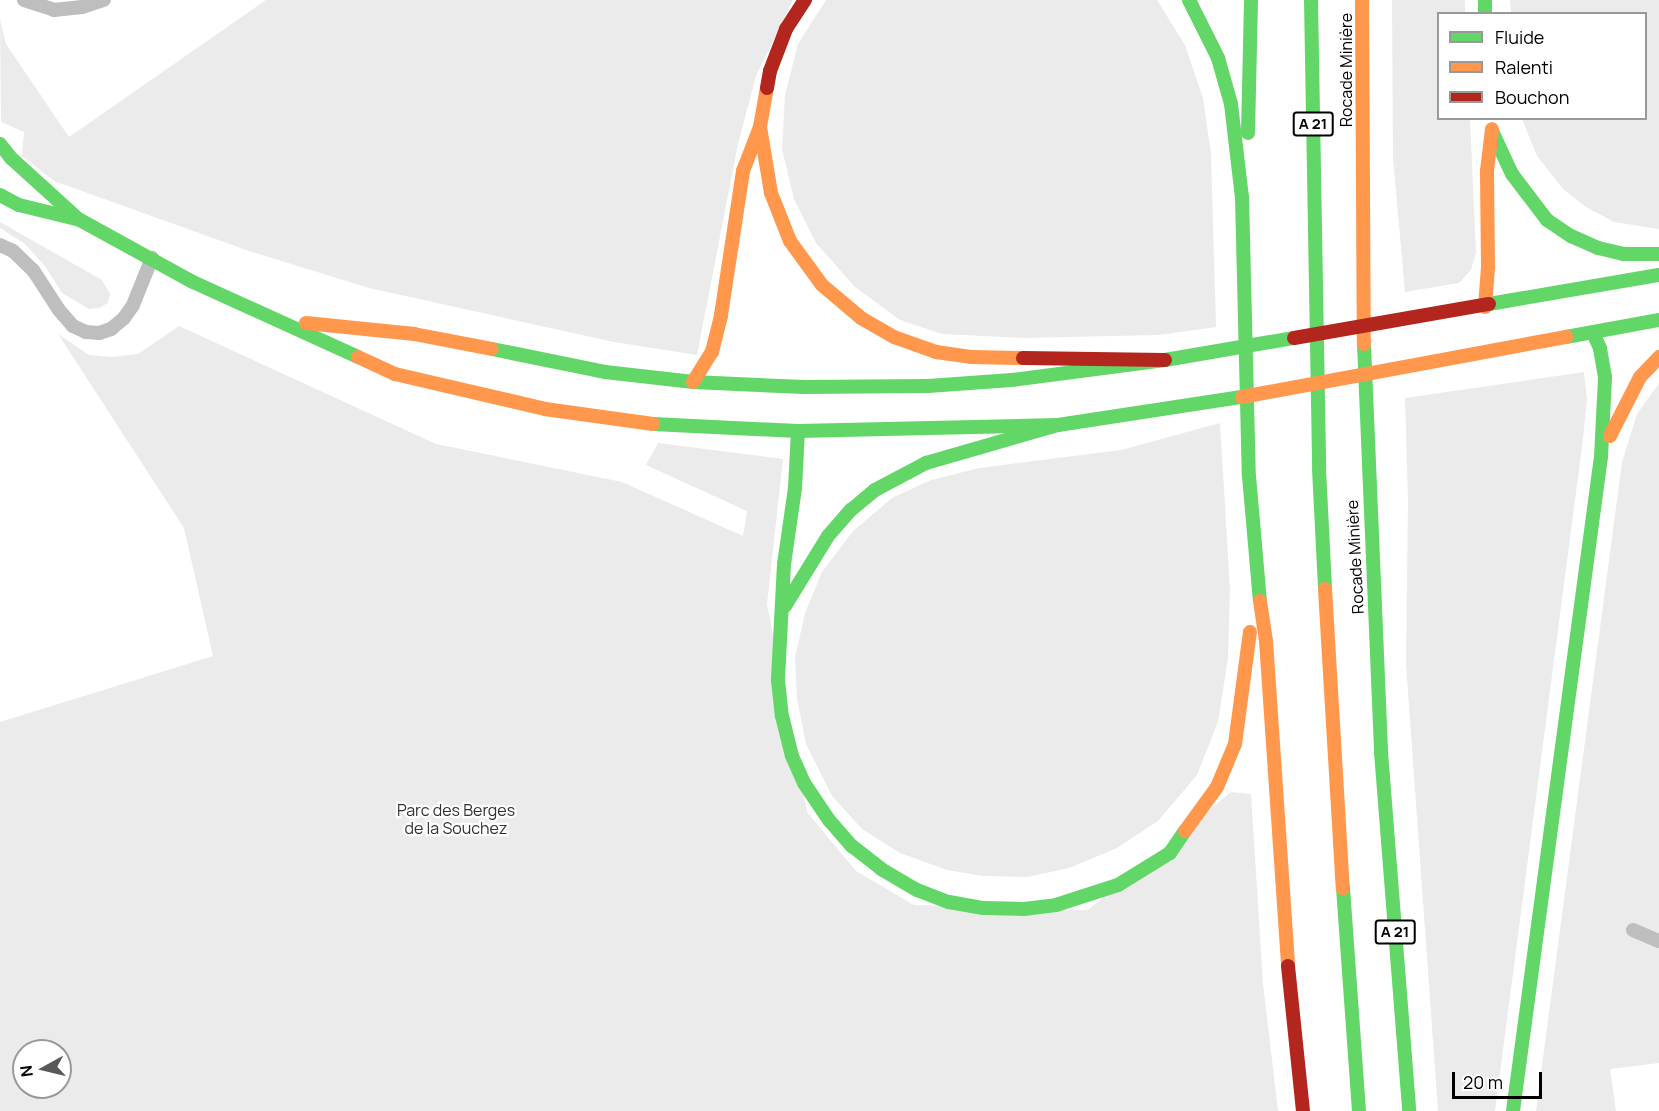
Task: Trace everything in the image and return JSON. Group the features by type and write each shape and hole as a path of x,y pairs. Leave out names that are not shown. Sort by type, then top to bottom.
{"main road":[{"path":"678,394 693,382 712,352 722,315 743,171 760,127 770,71 786,29 805,0"},
{"path":"1189,0 1218,58 1225,81 1231,104 1242,197 1249,476 1256,574 1266,641 1285,933 1303,1111"},
{"path":"1242,197 1250,105 1251,0"},
{"name":"Rocade Minière","path":"1311,0 1319,469 1335,769 1359,1111"},
{"name":"Rocade Minière","path":"1362,0 1362,241 1367,460 1380,752 1409,1111"},
{"path":"1492,125 1512,174 1547,220 1571,236 1598,248 1623,254 1659,254"},
{"path":"1474,322 1485,307 1488,267 1487,171 1492,125"},
{"path":"760,127 771,193 790,241 822,285 861,318 886,333 936,352 971,357 1165,360"},
{"path":"0,144 11,158 80,220"},
{"path":"0,195 19,205 80,220 194,282 394,374 544,409 653,424 798,431 1058,425 1164,410 1659,320"},
{"path":"280,320 414,334 604,372 693,382 747,386 928,387 1012,380 1165,360 1485,307 1546,301 1659,276"},
{"path":"1513,1111 1606,408 1605,377 1600,348 1593,333 1579,322"},
{"path":"1423,363 1453,344"},
{"path":"1601,457 1624,404 1640,377 1659,357"},
{"path":"747,386 763,398"},
{"path":"599,416 641,409"},
{"path":"788,415 798,431 795,488 784,564 784,608 778,680 782,716 792,756 804,783 829,820 859,852 917,890 948,902 983,908 1024,909 1056,905 1118,885 1170,853 1193,824 1217,787 1235,744 1256,574"},
{"path":"784,608 828,536 851,510 874,490 926,463 1058,425"}],"lane":[{"path":"24,0 54,10 82,7 104,0"},
{"path":"0,245 13,251 33,270 59,310 73,326 86,332 99,333 111,329 124,318 134,305 152,258"},
{"path":"1633,930 1659,941"}],"green space":[{"path":"266,0 793,0 756,76 738,144 697,355 614,342 369,288 249,251 54,181 22,156 24,132 1,122 0,19 6,44 69,137"},
{"path":"826,0 1157,0 1185,45 1203,98 1211,154 1216,327 1159,335 1022,338 942,334 900,320 855,287 816,243 794,199 782,149 785,95 798,44"},
{"path":"1392,0 1465,0 1465,12 1437,12 1437,120 1470,120 1476,252 1471,270 1459,283 1405,292 1393,158"},
{"path":"1510,0 1659,0 1659,229 1614,222 1586,207 1563,189 1537,156 1522,120 1647,120 1647,12 1511,12"},
{"path":"0,222 102,280 110,294 108,303 99,308 89,309 62,293 45,266 25,244 0,228"},
{"name":"Parc des Berges de la Souchez","path":"179,326 436,444 622,482 743,536 747,511 646,465 658,443 783,459 767,604 807,812 856,871 914,905 1088,910 1231,792 1251,794 1263,983 1278,1111 0,1111 0,722 213,656 184,528 58,334 89,355 111,357 138,354"},
{"path":"1584,372 1587,399 1583,439 1495,1111 1438,1111 1406,664 1408,500 1405,398"},
{"path":"1659,383 1659,1063 1610,1069 1616,1111 1536,1111 1622,462 1637,414"},
{"path":"1220,423 1230,589 1228,658 1218,722 1197,775 1158,821 1117,848 1069,868 1028,877 983,876 947,870 900,853 862,829 832,796 806,744 797,699 795,657 805,613 822,572 853,531 892,498 931,480 979,468 1121,450"}],"traffic: fast":[{"path":"1189,0 1218,58 1231,104 1242,197 1249,476 1260,601"},
{"path":"1248,133 1251,0"},
{"path":"1311,0 1319,469 1325,589"},
{"path":"1485,0 1485,12"},
{"path":"1492,131 1512,174 1547,220 1571,236 1598,248 1623,254 1659,254"},
{"path":"0,144 11,158 76,217"},
{"path":"0,195 19,205 80,220 193,282 358,357"},
{"path":"1489,304 1659,275"},
{"path":"1566,337 1659,320"},
{"path":"1513,1111 1601,457 1605,377 1600,348 1593,333"},
{"path":"492,349 605,372 693,382 804,387 928,386 1012,380 1165,360 1294,338"},
{"path":"1364,344 1381,752 1409,1111"},
{"path":"653,424 798,431 1058,425 1242,397"},
{"path":"785,606 828,536 851,510 875,490 926,463 1058,425"},
{"path":"798,431 795,488 784,564 778,680 782,716 792,756 804,783 829,820 852,846 881,869 917,890 949,902 983,908 1024,909 1056,905 1118,885 1170,853 1185,831"},
{"path":"1343,888 1359,1111"}],"traffic: slow":[{"path":"1362,0 1364,344"},
{"path":"693,382 712,352 721,315 743,171 760,127 767,88"},
{"path":"760,127 771,193 790,241 822,285 861,318 894,337 936,352 971,357 1023,358"},
{"path":"1485,307 1488,267 1487,171 1492,129"},
{"path":"306,323 414,334 492,349"},
{"path":"1242,397 1566,337"},
{"path":"358,357 395,374 545,409 653,424"},
{"path":"1610,436 1640,377 1659,357"},
{"path":"1325,589 1343,888"},
{"path":"1260,601 1266,641 1288,966"},
{"path":"1185,831 1217,787 1235,744 1250,632"}],"traffic: jam":[{"path":"767,88 770,71 786,29 805,0"},
{"path":"1294,338 1489,304"},
{"path":"1023,358 1165,360"},
{"path":"1288,966 1303,1111"}]}
